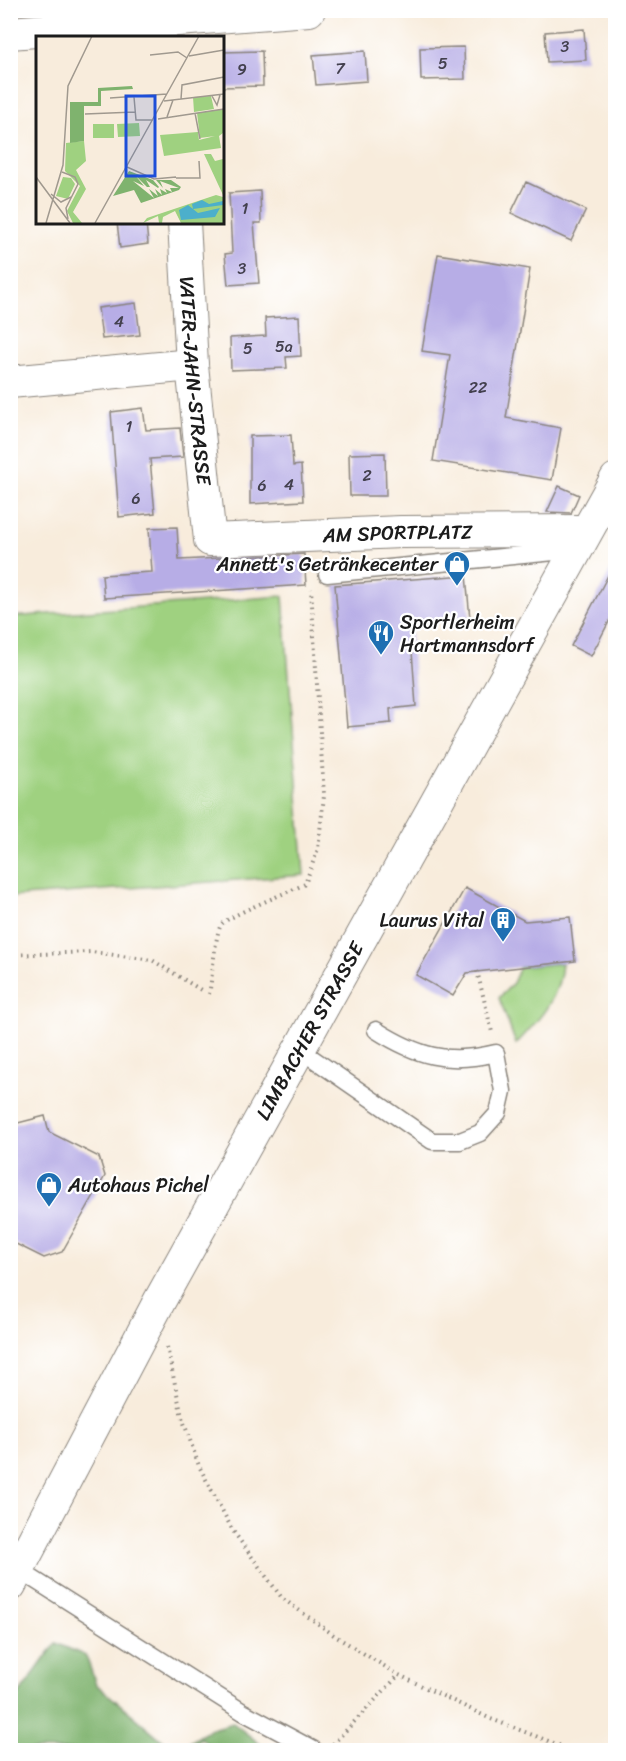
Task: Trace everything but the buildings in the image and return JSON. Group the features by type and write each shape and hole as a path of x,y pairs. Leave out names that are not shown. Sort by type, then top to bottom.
{"street":[{"path":"10,33 174,29 309,10"},
{"name":"VATER-JAHN-STRASSE","path":"184,224 192,365 210,540"},
{"path":"10,382 192,365"},
{"name":"LIMBACHER STRASSE","path":"15,1578 143,1333 615,479"},
{"name":"AM SPORTPLATZ","path":"210,540 401,532 580,541"}],"lane":[{"path":"327,574 580,541"},
{"path":"299,1049 432,1141 460,1141 480,1133 498,1113 503,1091 496,1053 472,1059 436,1058 401,1046 376,1030"},
{"path":"15,1578 243,1712 314,1750"}],"path":[{"path":"210,994 220,925 231,916 270,901 304,884 318,849 324,796 310,590 327,574"},
{"path":"10,955 92,952 152,960 201,990"},
{"path":"477,971 496,1053"},
{"path":"143,1333 169,1348 172,1375 189,1444 215,1499 254,1563 276,1591 296,1610 399,1675 491,1719 572,1750"},
{"path":"327,1750 399,1675"}],"green space":[{"path":"283,596 304,875 11,897 11,617"},
{"path":"562,963 561,975 553,998 516,1044 499,998 513,983 520,967"},
{"path":"56,1643 86,1656 96,1684 174,1750 11,1750 11,1705"},
{"path":"233,1723 268,1750 214,1750 201,1738 188,1750 177,1750 211,1729"}],"place":[{"name":"Annett's Getränkecenter","path":"457,587"},
{"name":"Sportlerheim Hartmannsdorf","path":"381,656"},
{"name":"Laurus Vital","path":"503,943"},
{"name":"Autohaus Pichel","path":"49,1208"}]}
